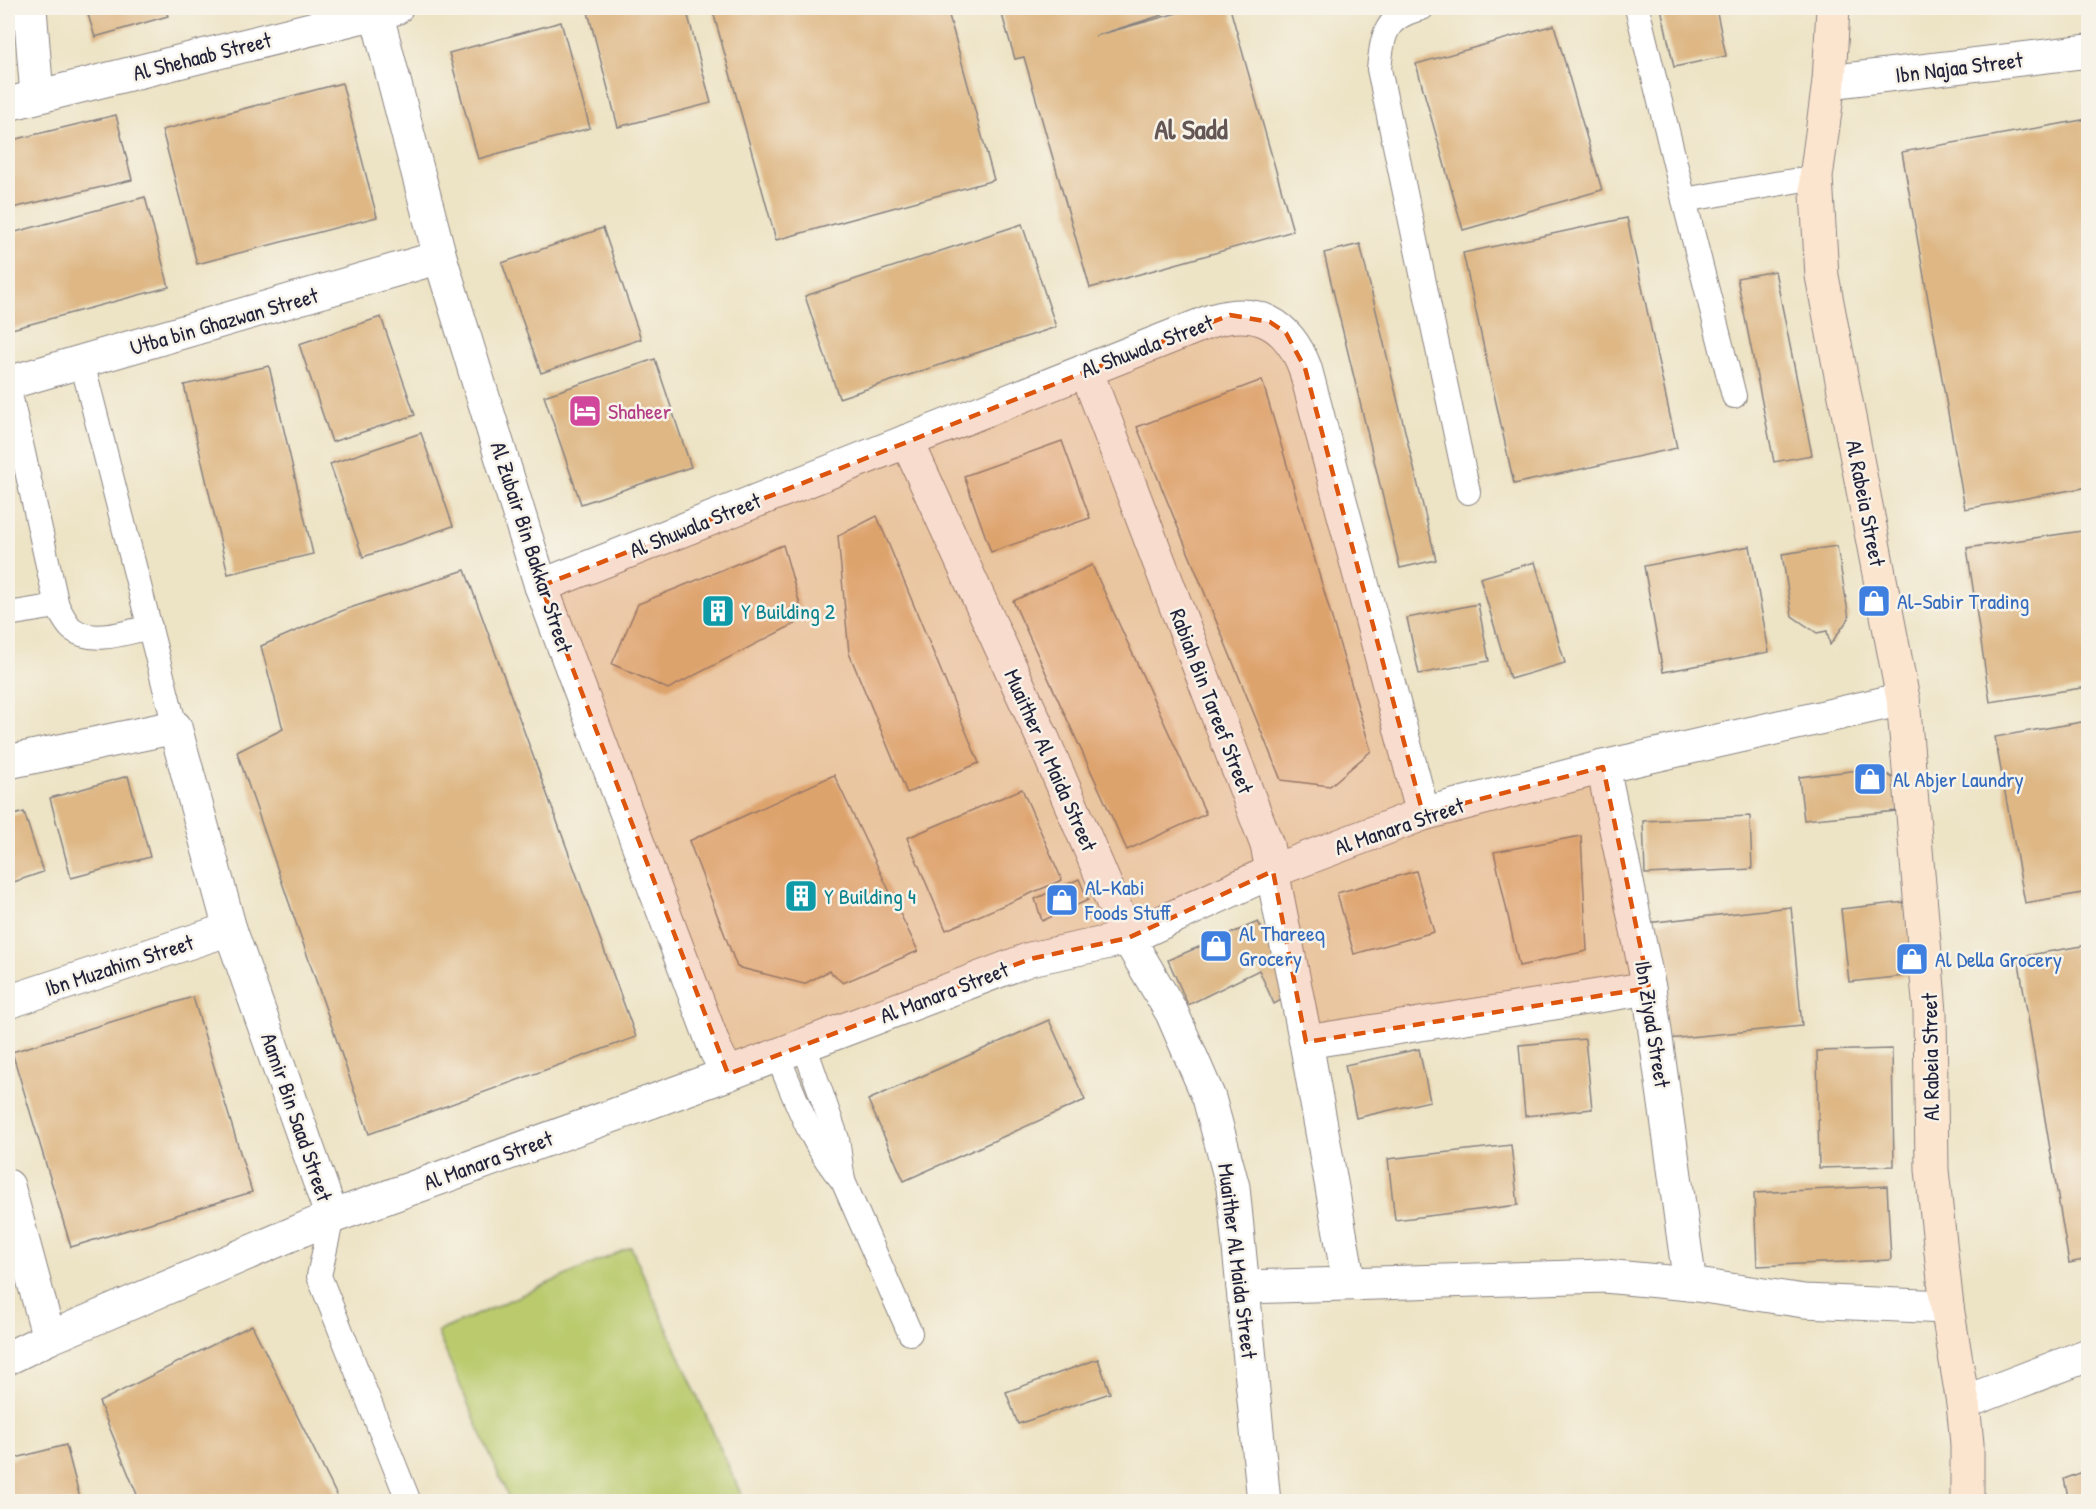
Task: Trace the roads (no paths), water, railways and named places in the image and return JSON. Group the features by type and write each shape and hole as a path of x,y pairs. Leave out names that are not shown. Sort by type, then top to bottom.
{"street":[{"path":"22,100 30,8"},
{"name":"Al Rabeia Street","path":"1833,8 1829,82 1816,177 1822,276 1903,699 1930,1012 1932,1170 1947,1307 1963,1403 1967,1444 1967,1502"},
{"name":"Al Shehaab Street","path":"22,100 382,9"},
{"name":"Al Zubair Bin Bakkar Street","path":"382,9 440,257 541,586 716,1051 728,1074"},
{"name":"Ibn Najaa Street","path":"1829,82 2088,51"},
{"name":"Utba bin Ghazwan Street","path":"8,384 440,257"},
{"name":"Al Shuwala Street","path":"541,586 1230,315 1251,316 1270,322 1286,333 1298,349 1423,814"},
{"name":"Rabiah Bin Tareef Street","path":"1086,370 1267,845 1306,1042 1349,1283"},
{"name":"Muaither Al Maida Street","path":"907,441 1043,739 1128,938 1172,1013 1209,1098 1233,1187 1264,1502"},
{"name":"Al Manara Street","path":"8,1358 49,1338 332,1217 728,1074 1030,959 1128,938 1273,871 1423,814 1603,767 1903,699"},
{"path":"8,762 175,727"},
{"name":"Aamir Bin Saad Street","path":"175,727 230,929 325,1190 332,1217"},
{"name":"Ibn Ziyad Street","path":"1603,767 1649,987 1690,1284"},
{"name":"Ibn Muzahim Street","path":"8,1002 230,929"},
{"path":"1306,1042 1649,987"},
{"path":"8,1186 49,1338"},
{"path":"1244,1287 1604,1276 1690,1284 1804,1301 1947,1307"},
{"path":"1963,1403 2088,1356"}],"lane":[{"path":"1422,8 1401,13 1383,34 1378,69 1468,492"},
{"path":"1637,8 1734,396"},
{"path":"1684,200 1816,177"},
{"path":"82,362 175,727"},
{"path":"8,384 57,606 71,628 84,636 100,637 150,627"},
{"path":"8,614 57,606"},
{"path":"791,1050 837,1139 843,1181 910,1333"},
{"name":"Aamir Bin Saad Street","path":"332,1217 319,1276 409,1502"}],"place":[{"name":"Shaheer","path":"585,411"},
{"name":"Al-Sabir Trading","path":"1874,601"},
{"name":"Y Building 2","path":"718,611"},
{"name":"Al Abjer Laundry","path":"1870,779"},
{"name":"Y Building 4","path":"801,896"},
{"name":"Al-Kabi Foods Stuff","path":"1062,900"},
{"name":"Al Thareeq Grocery","path":"1216,946"},
{"name":"Al Della Grocery","path":"1912,959"}],"district":[{"name":"Al Sadd","path":"1191,129"}]}
